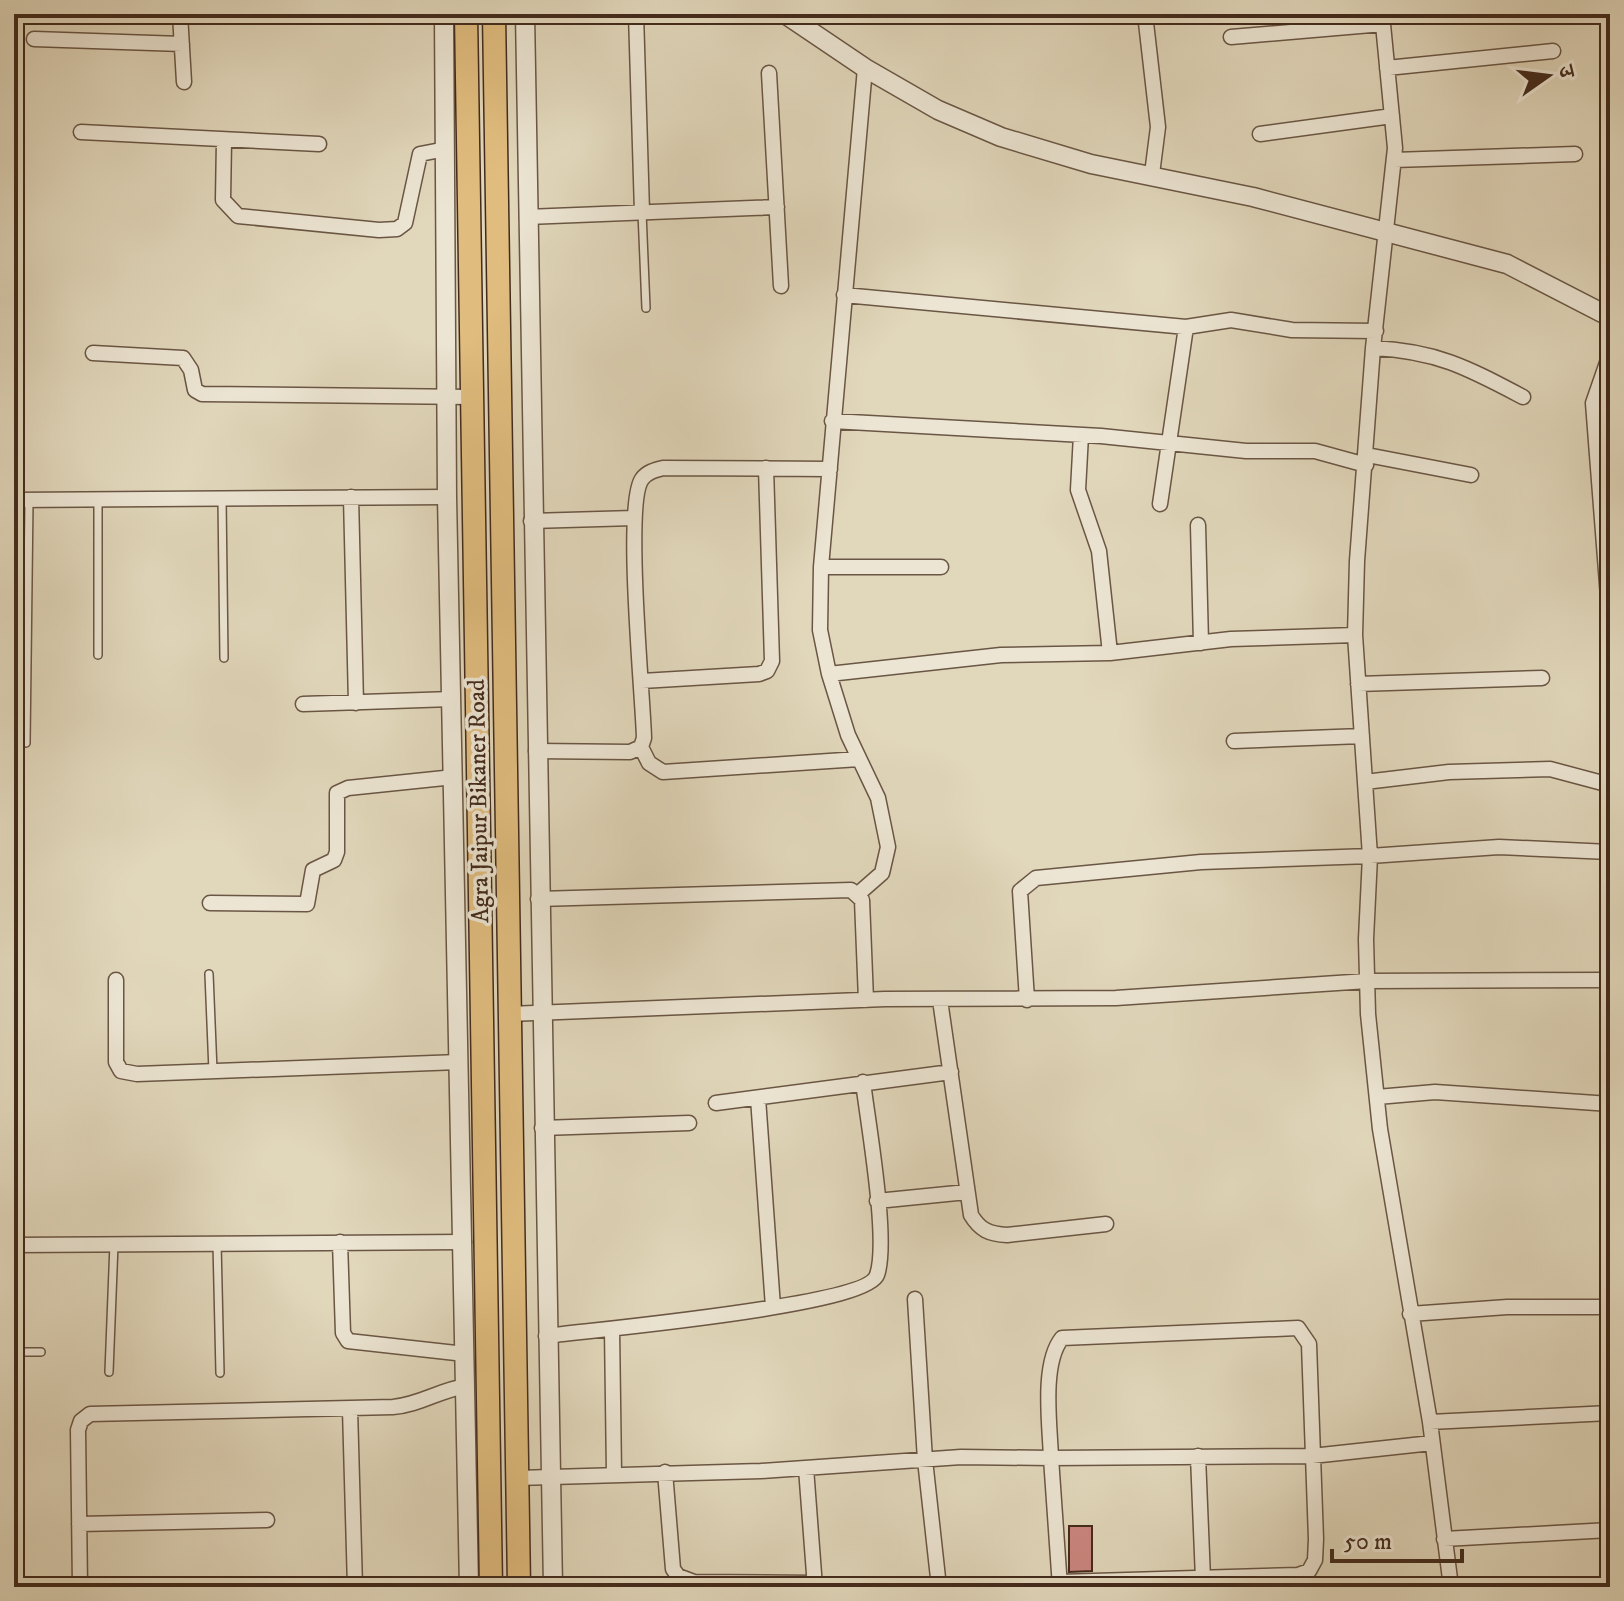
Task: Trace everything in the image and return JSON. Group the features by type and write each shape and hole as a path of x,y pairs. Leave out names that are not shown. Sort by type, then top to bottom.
{"highway":[{"name":"Agra Jaipur Bikaner Road","path":"466,14 491,1587"},
{"name":"Agra Jaipur Bikaner Road","path":"494,14 519,1587"}],"street":[{"path":"180,14 184,82"},
{"path":"444,14 447,497 469,1587"},
{"path":"525,14 531,521 553,1587"},
{"path":"636,14 642,212"},
{"path":"785,14 865,68 938,110 1001,137 1091,164 1152,174 1388,231 1507,264 1610,317"},
{"path":"1145,14 1158,127 1152,174"},
{"path":"1231,37 1382,19 1394,160 1373,348 1357,561 1355,635 1370,856 1367,981 1377,1097 1430,1422 1451,1587"},
{"path":"34,39 182,44"},
{"path":"1387,68 1553,51"},
{"path":"858,894 882,873 888,847 878,798 859,759 829,674 820,630 821,567 832,421 865,68"},
{"path":"769,73 781,286"},
{"path":"1260,134 1392,116"},
{"path":"81,132 319,144"},
{"path":"224,140 223,200 238,216 379,230 397,229 405,223 420,154 446,149"},
{"path":"1394,160 1575,154"},
{"path":"527,217 777,207"},
{"path":"844,295 1186,327 1231,320 1292,330 1376,331"},
{"path":"1160,504 1186,327"},
{"path":"1373,348 1400,349 1454,361 1523,397"},
{"path":"93,353 183,358 191,370 195,390 202,394 471,397"},
{"path":"1610,354 1593,403 1603,450 1610,623"},
{"path":"832,421 1081,435 1246,451 1315,451 1471,475"},
{"path":"1081,435 1078,490 1099,551 1110,653"},
{"path":"830,469 663,468 650,471 641,480 634,518 644,738 641,747 649,763 663,772 859,759"},
{"path":"642,681 767,671 772,661 766,468"},
{"path":"351,497 356,703"},
{"path":"22,500 447,497"},
{"path":"531,521 634,518"},
{"path":"1198,525 1201,643"},
{"path":"821,567 941,567"},
{"path":"829,674 1001,655 1110,653 1231,639 1355,635"},
{"path":"1358,684 1542,678"},
{"path":"303,704 452,699"},
{"path":"1610,701 1610,759"},
{"path":"1234,741 1362,736"},
{"path":"536,751 630,752 641,747"},
{"path":"1365,782 1449,772 1550,769 1610,785"},
{"path":"210,903 307,904 313,870 334,860 337,852 337,793 348,788 454,777"},
{"path":"1027,1000 1020,891 1036,878 1201,862 1370,856 1499,847 1610,852"},
{"path":"538,899 851,890 858,894 863,907 866,1000"},
{"path":"116,980 116,1062 121,1071 137,1074 459,1062"},
{"path":"509,1014 866,1000 1116,998 1367,981 1610,980"},
{"path":"940,1000 967,1192 971,1215 978,1227 992,1234 1106,1224"},
{"path":"716,1103 951,1072"},
{"path":"546,1336 773,1307 845,1294 871,1283 877,1277 877,1201 863,1082"},
{"path":"1377,1097 1435,1092 1610,1104"},
{"path":"758,1098 773,1307"},
{"path":"542,1128 689,1123"},
{"path":"877,1201 967,1192"},
{"path":"340,1242 343,1333 348,1341 465,1354"},
{"path":"14,1245 464,1242"},
{"path":"915,1299 925,1460 939,1587"},
{"path":"1410,1314 1507,1307 1610,1307"},
{"path":"1286,1327 1298,1328 1309,1344 1316,1550 1309,1571 1273,1577 1116,1578 1060,1585 1051,1458 1048,1391 1056,1346 1062,1338 1286,1327"},
{"path":"612,1329 614,1474"},
{"path":"80,1587 78,1430 81,1421 90,1414 406,1406 437,1391 466,1386"},
{"path":"350,1409 355,1587"},
{"path":"1430,1422 1610,1413"},
{"path":"517,1478 806,1468 925,1460 1312,1456 1432,1443"},
{"path":"1198,1456 1203,1579"},
{"path":"665,1472 673,1569 678,1576 694,1582 815,1585 806,1468"},
{"path":"79,1524 267,1520"},
{"path":"1444,1539 1610,1530"}],"lane":[{"path":"642,212 646,308"},
{"path":"222,499 224,658"},
{"path":"22,500 26,743"},
{"path":"98,500 98,655"},
{"path":"209,974 213,1071"},
{"path":"217,1243 220,1373"},
{"path":"109,1372 114,1244"},
{"path":"14,1352 41,1352"}],"building":[{"path":"1069,1526 1092,1526 1092,1571 1069,1572"}]}
